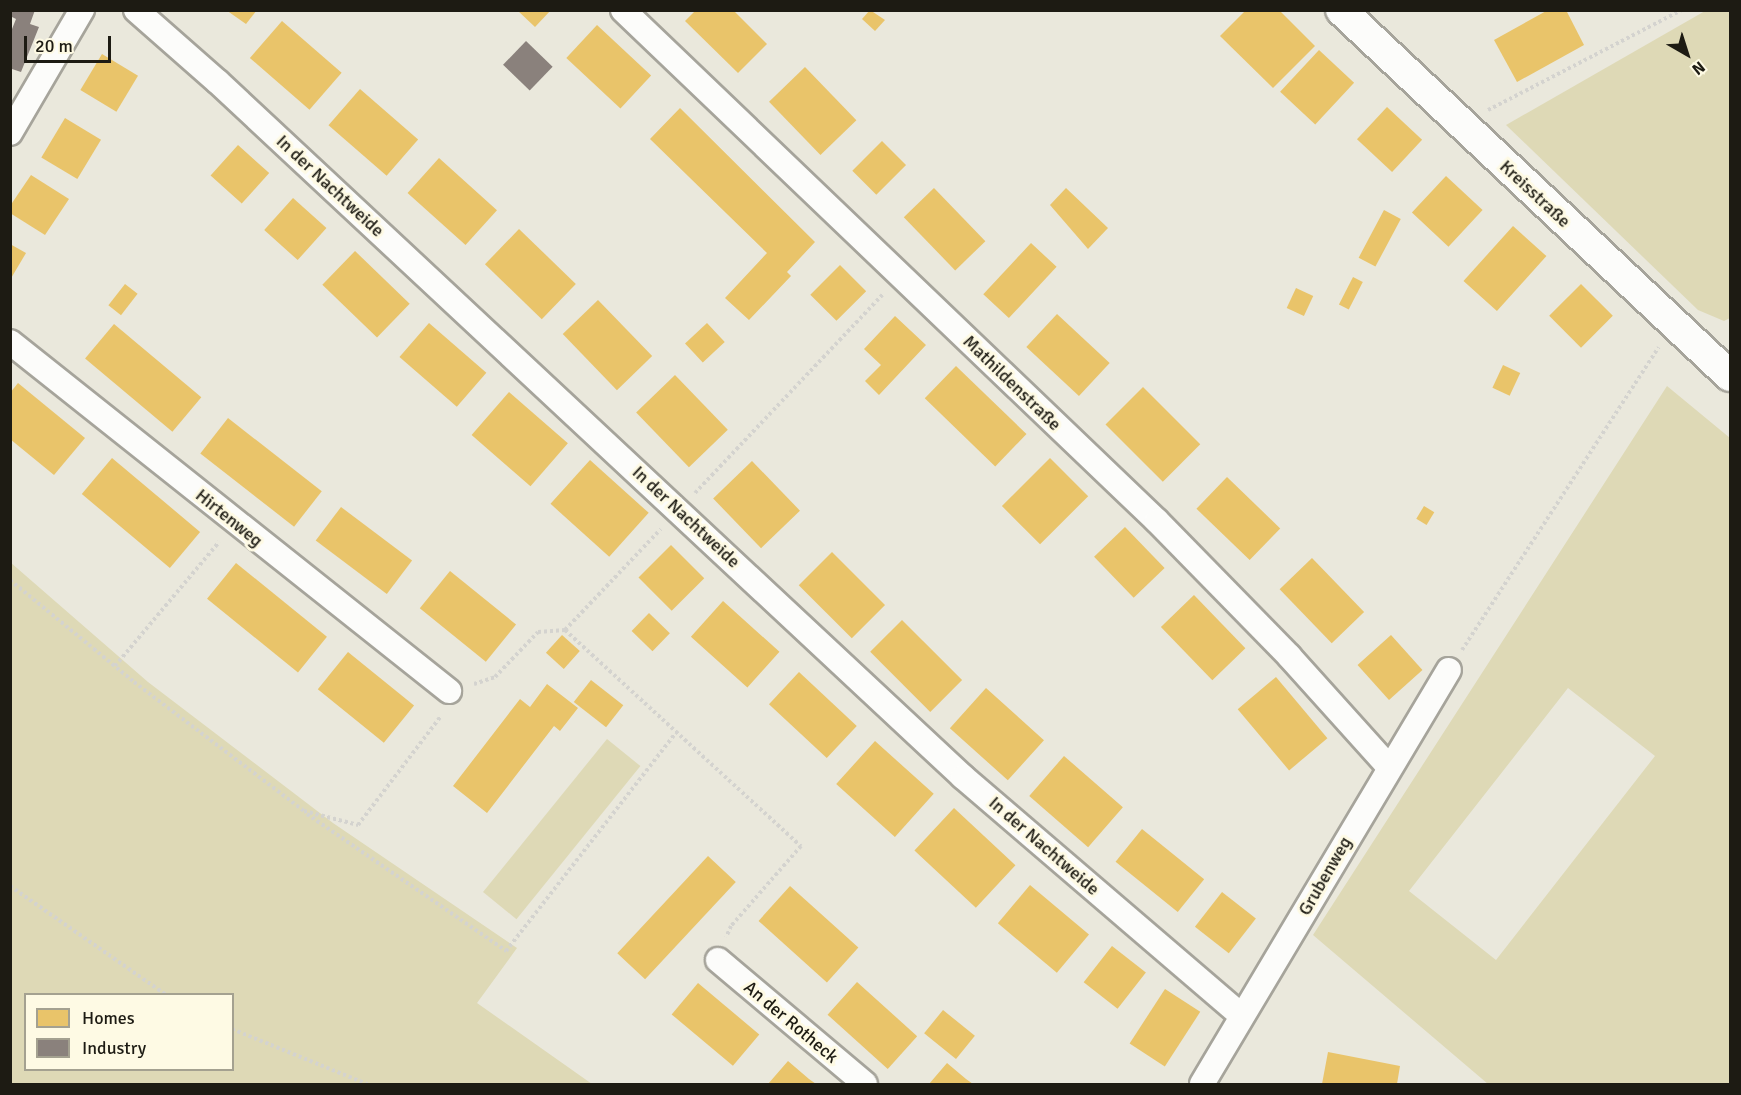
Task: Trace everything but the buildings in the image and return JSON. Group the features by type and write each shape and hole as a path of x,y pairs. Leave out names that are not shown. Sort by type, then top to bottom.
{"street":[{"path":"10,133 82,10"},
{"name":"In der Nachtweide","path":"136,10 244,106 963,777 1242,1016"},
{"name":"Mathildenstraße","path":"623,10 1157,520 1289,656 1389,767"},
{"name":"Kreisstraße","path":"1341,10 1731,376"},
{"name":"Hirtenweg","path":"10,342 449,691"},
{"name":"Grubenweg","path":"1207,1082 1242,1016 1449,670"},
{"name":"An der Rotheck","path":"718,960 865,1084"}],"path":[{"path":"1461,124 1682,10"},
{"path":"1449,670 1674,324"},
{"path":"115,666 235,523"},
{"path":"10,580 115,666 304,812 506,951 675,734"},
{"path":"565,630 675,734 801,846 731,926 718,960"},
{"path":"304,812 358,825 439,721 449,691"},
{"path":"10,886 164,993"},
{"path":"234,1030 263,1039 367,1084"}],"shaded area":[{"path":"1705,11 1730,11 1730,318 1724,321 1698,310 1506,125"},
{"path":"1667,386 1730,438 1730,1084 1488,1084 1313,935","holes":["1568,688 1655,756 1496,960 1409,891"]},
{"path":"10,562 148,682 333,823 517,948 477,1003 592,1084 11,1084"},
{"path":"607,739 640,766 516,919 483,892"}]}
